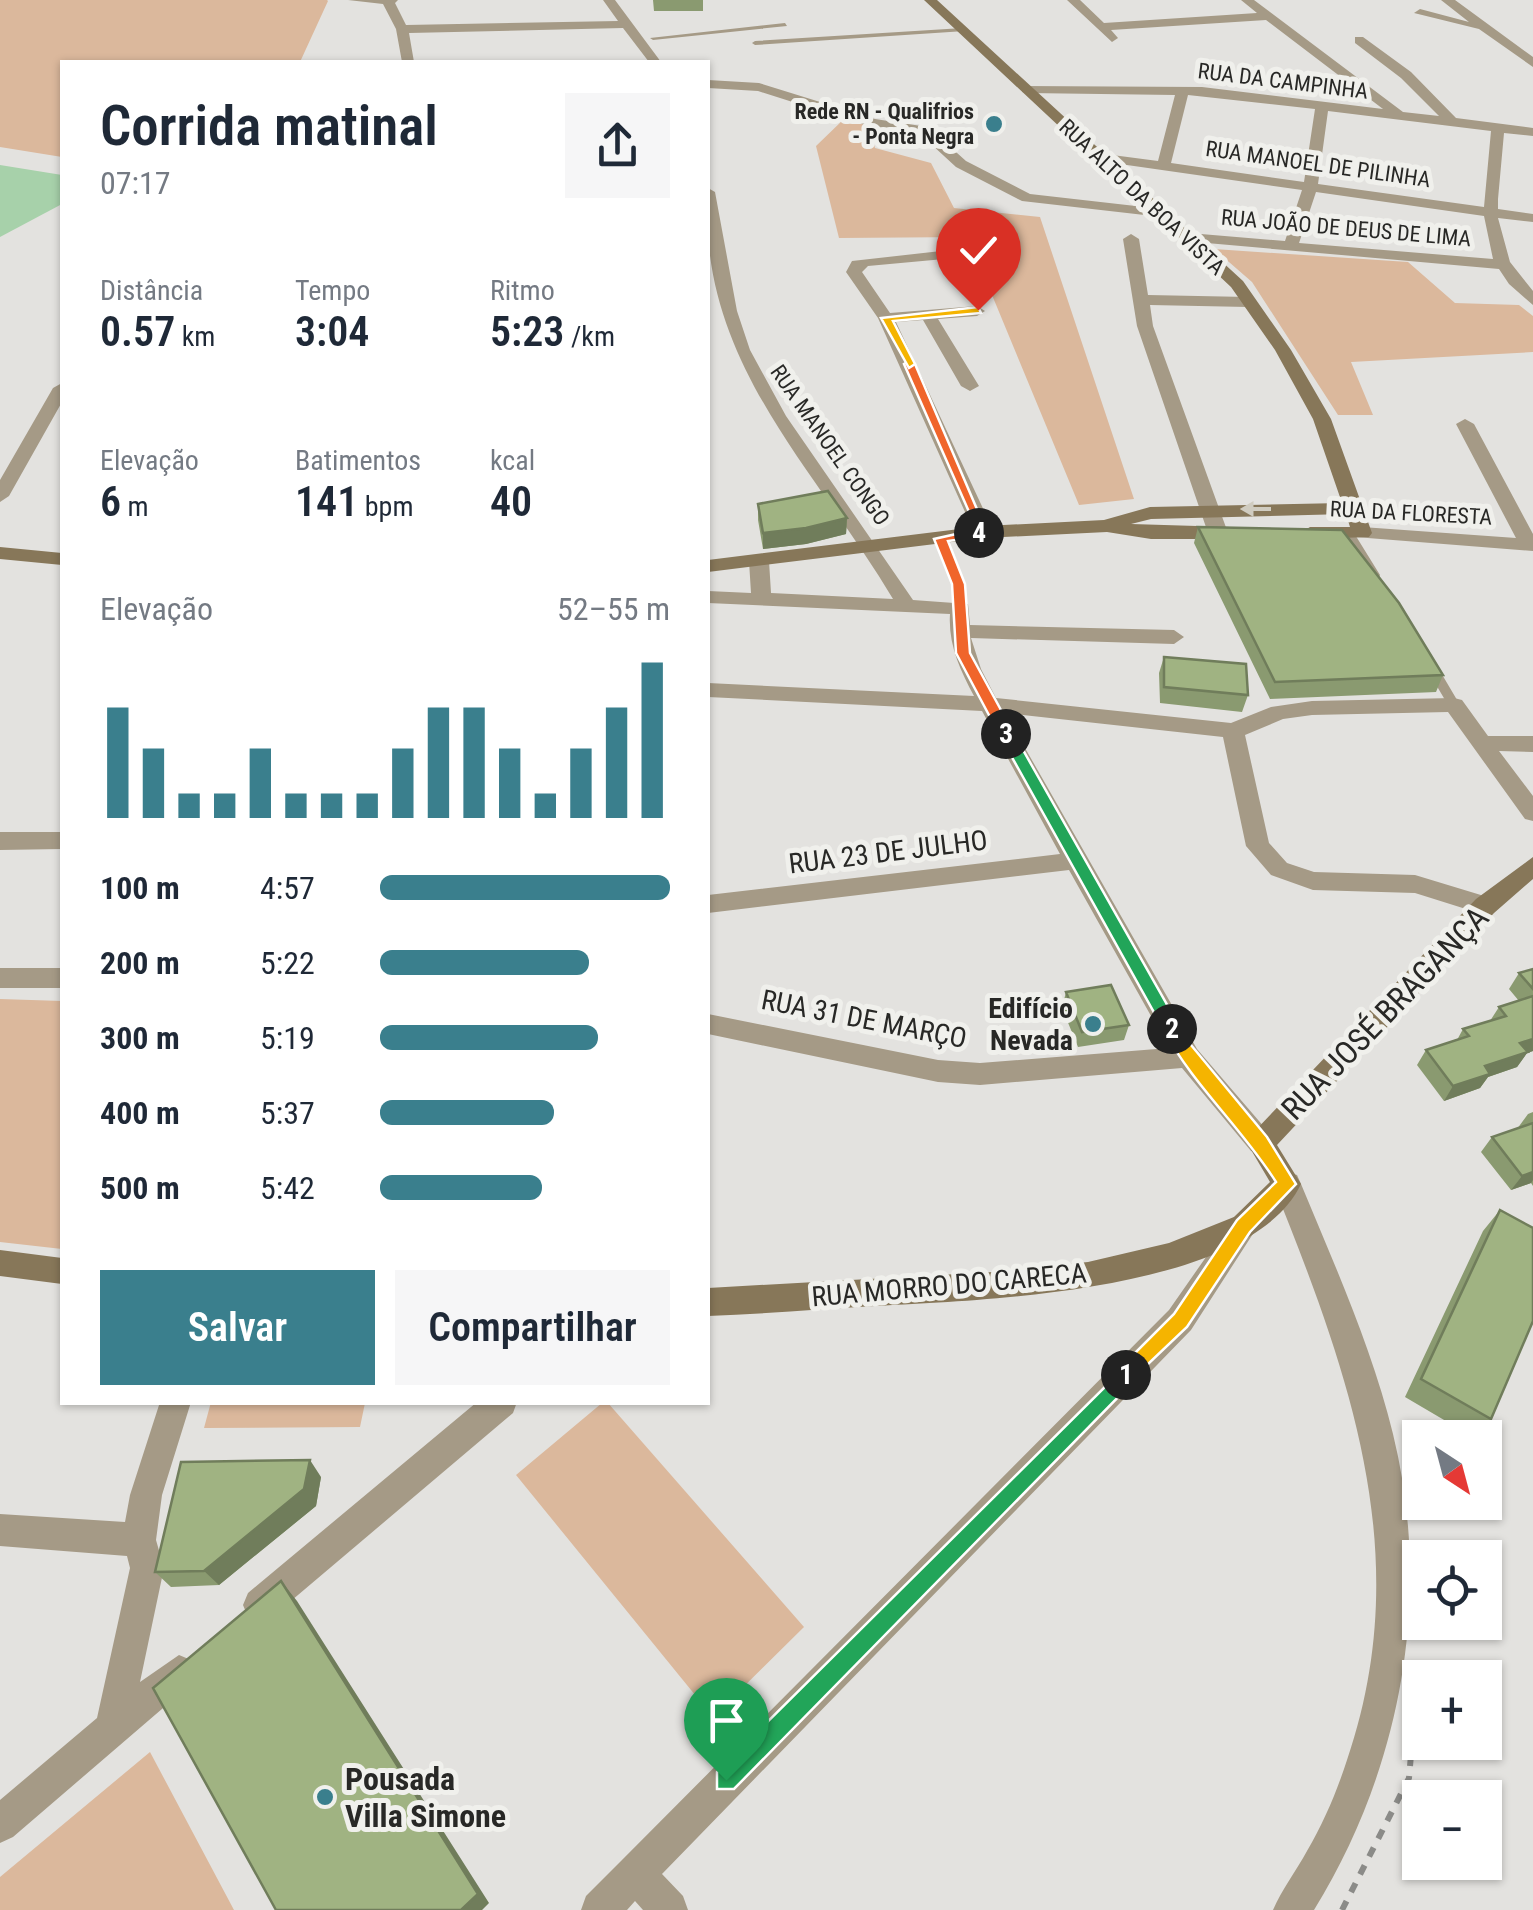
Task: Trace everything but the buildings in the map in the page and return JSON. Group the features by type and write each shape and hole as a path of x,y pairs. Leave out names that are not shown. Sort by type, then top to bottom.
{"street":[{"path":"356,1 390,0 402,29 408,60"},
{"path":"609,0 647,39 654,60"},
{"name":"RUA ALTO DA BOA VISTA","path":"930,0 1228,275 1283,350 1322,418 1353,508 1356,533"},
{"path":"1073,0 1115,42"},
{"path":"1248,0 1270,0"},
{"path":"1248,0 1399,115"},
{"path":"1447,0 1533,63"},
{"path":"1460,0 1533,52"},
{"path":"1420,13 1487,30"},
{"path":"1102,27 1269,16"},
{"path":"402,29 630,24"},
{"path":"1359,40 1406,75 1452,122"},
{"path":"710,84 760,87 873,122 924,130 960,164 1027,198 1162,213"},
{"name":"RUA DA CAMPINHA","path":"1027,89 1183,90 1533,132"},
{"path":"1164,165 1183,90"},
{"path":"1291,245 1311,186 1322,108"},
{"path":"1498,128 1490,212 1500,264 1533,300"},
{"name":"RUA MANOEL DE PILINHA","path":"1097,157 1533,218"},
{"name":"RUA MANOEL CONGO","path":"710,203 730,318 752,373 874,549 906,604"},
{"path":"1131,238 1140,300 1156,364 1218,534"},
{"name":"RUA JOÃO DE DEUS DE LIMA","path":"1189,238 1500,264"},
{"path":"950,254 858,264 854,272 886,318 984,532"},
{"path":"1140,300 1248,302"},
{"path":"886,318 978,310"},
{"path":"928,315 970,386"},
{"path":"0,496 60,391"},
{"path":"1466,424 1531,545"},
{"name":"RUA DA FLORESTA","path":"1106,526 1150,512 1353,508"},
{"name":"RUA DA FLORESTA","path":"710,563 874,549 984,532 1106,526 1151,533 1256,533"},
{"name":"RUA DA FLORESTA","path":"1293,533 1356,533 1531,545"},
{"path":"0,553 60,559"},
{"path":"760,560 761,599"},
{"path":"710,598 906,604 960,620 1174,637"},
{"path":"960,620 970,669 1188,1057 1261,1143"},
{"path":"710,690 990,704 1233,731 1279,712 1454,704 1533,813"},
{"path":"1233,731 1258,846 1280,868 1313,881 1415,884 1485,906"},
{"path":"1480,743 1533,744"},
{"path":"0,841 60,841"},
{"name":"RUA 23 DE JULHO","path":"710,904 1076,861"},
{"name":"RUA JOSÉ BRAGANÇA","path":"1287,1184 1261,1143 1485,906 1533,866"},
{"path":"0,978 60,978"},
{"name":"RUA 31 DE MARÇO","path":"710,1024 938,1072 980,1074 1188,1057"},
{"path":"600,1910 1180,1320 1244,1226 1287,1184 1339,1310 1385,1469 1396,1557 1387,1671 1364,1772 1322,1868 1292,1910"},
{"name":"RUA MORRO DO CARECA","path":"710,1302 993,1286 1088,1276 1172,1256 1244,1226"},
{"path":"0,1263 60,1271"},
{"path":"114,1726 147,1568 139,1540 146,1495 175,1405"},
{"path":"233,1627 498,1405"},
{"path":"0,1530 139,1540"},
{"path":"0,1824 203,1652"},
{"path":"635,1872 669,1910"}],"lane":[{"path":"647,39 785,25"},
{"path":"754,43 963,30"},
{"path":"1356,533 1379,581"},
{"path":"940,539 958,584 960,620"},
{"path":"1428,661 1454,704"}],"path":[{"path":"1342,1910 1409,1778 1411,1760"}],"shaded area":[{"path":"0,0 328,1 301,60 60,60 60,157 0,147"},
{"path":"845,118 869,126 875,148 931,163 954,208 1040,217 1134,499 1079,505 968,237 839,238 816,146"},
{"path":"0,165 60,175 60,205 0,237"},
{"path":"1214,249 1408,262 1455,303 1519,305 1533,316 1533,352 1351,362 1373,415 1338,415 1252,282"},
{"path":"0,999 60,1001 60,1249 0,1242"},
{"path":"210,1405 365,1405 360,1427 204,1428"},
{"path":"600,1405 610,1405 804,1627 713,1717 516,1475"},
{"path":"150,1752 234,1910 0,1910 0,1877"}],"place":[{"name":"Rede RN - Qualifrios - Ponta Negra","path":"994,124"},
{"name":"Edifício Nevada","path":"1093,1024"},
{"name":"Pousada Villa Simone","path":"325,1797"}],"route":[{"path":"726,1780 1180,1320 1244,1226 1287,1184 1261,1143 1188,1057 963,653 958,631 958,584 940,539 984,532 931,409 886,318 978,310"}]}
